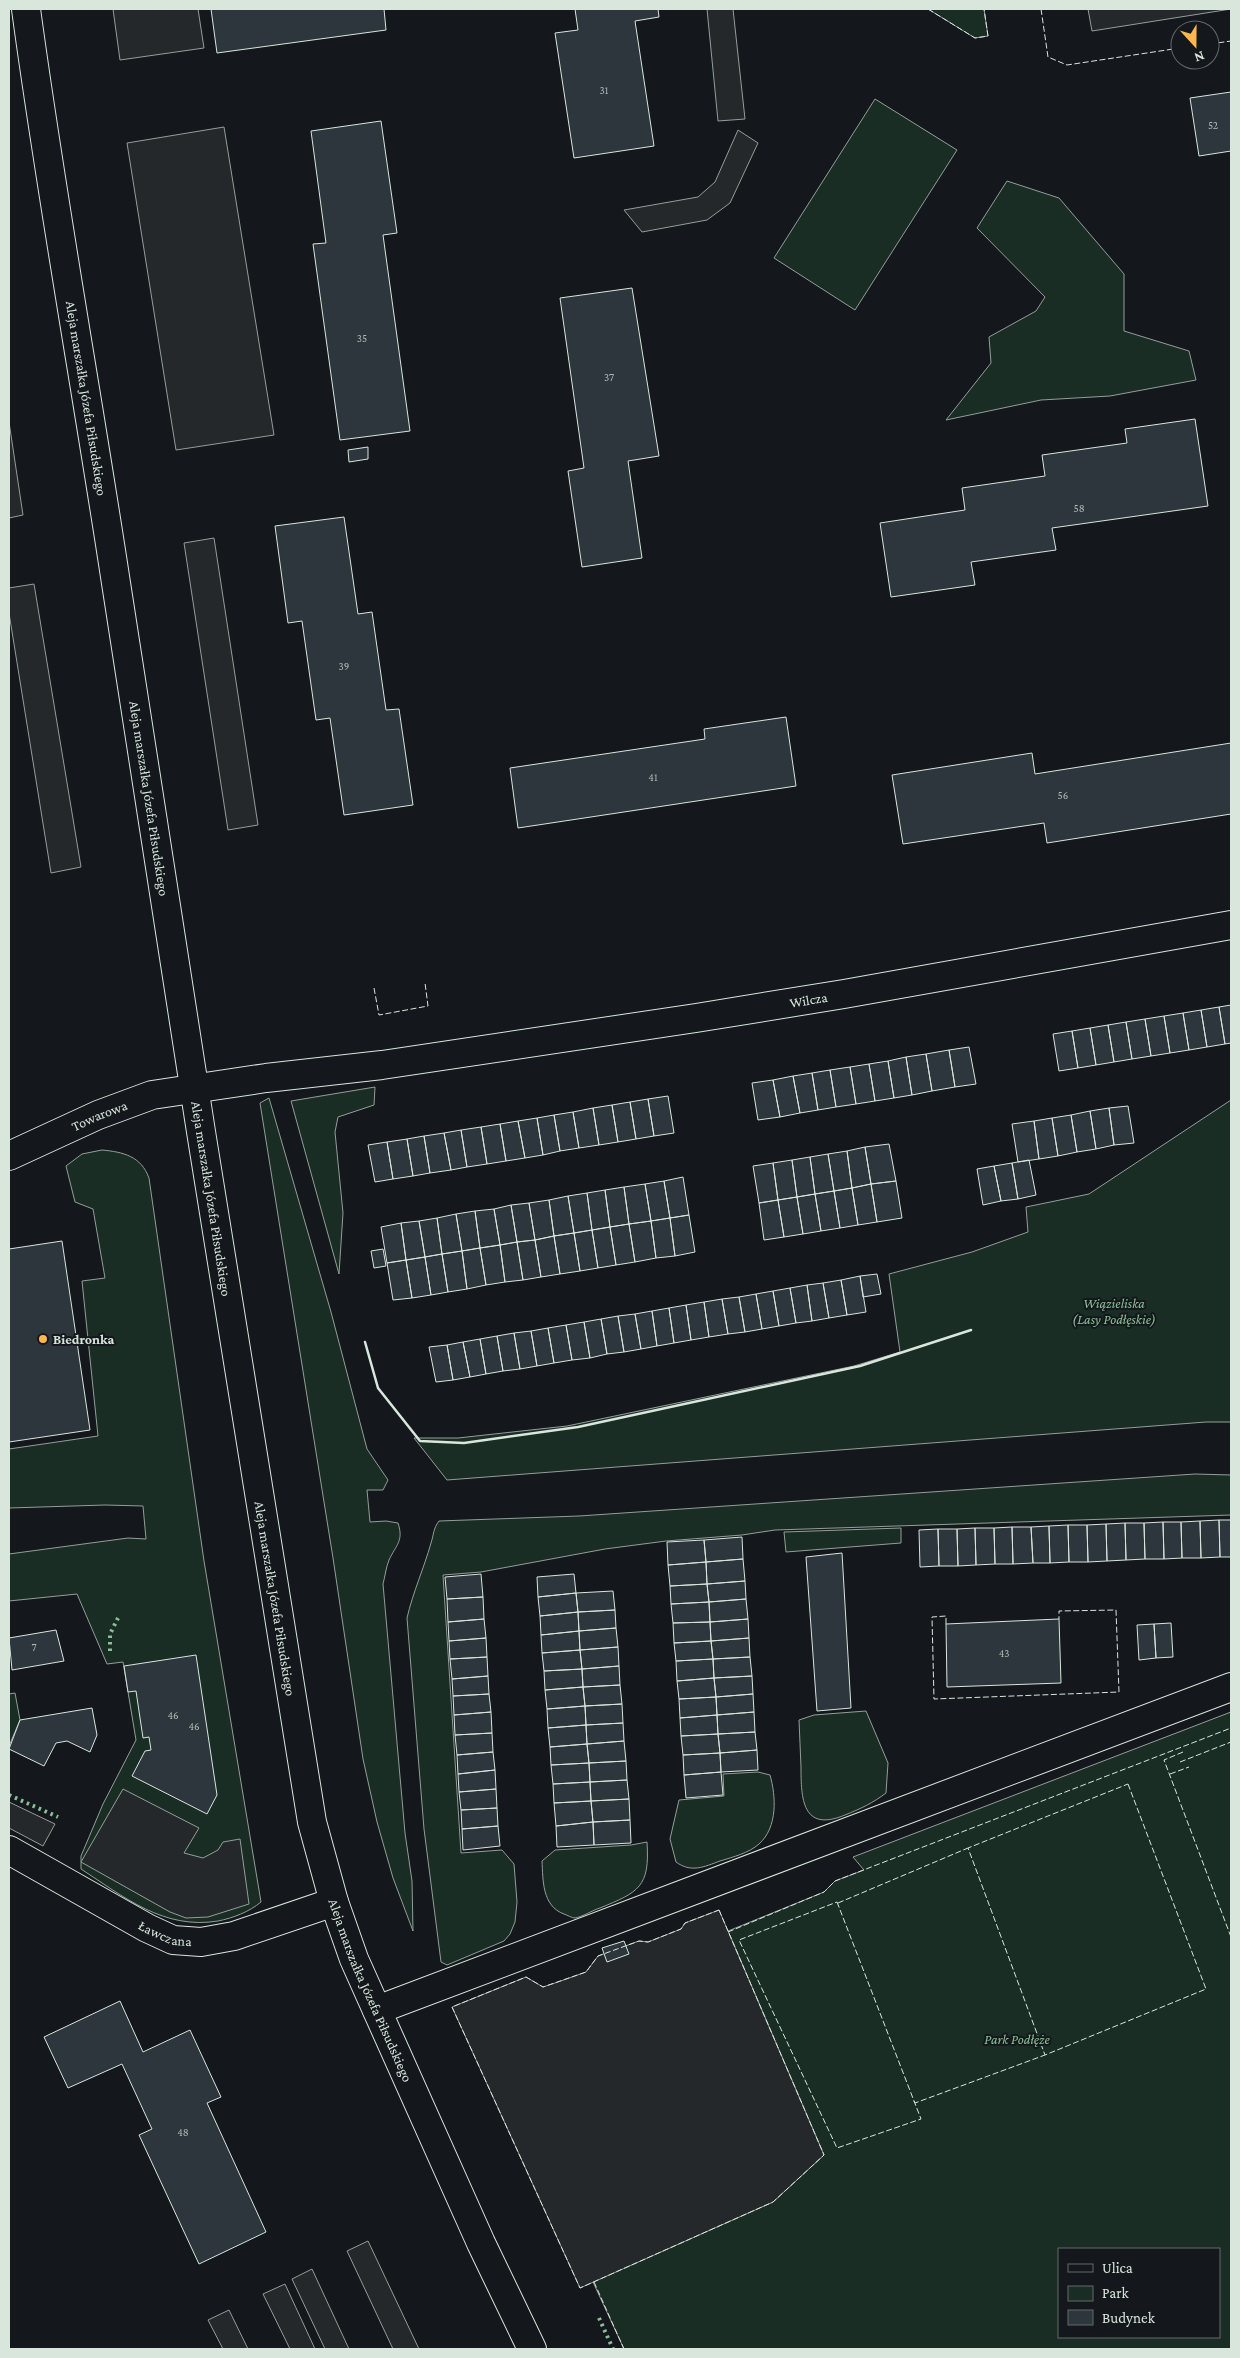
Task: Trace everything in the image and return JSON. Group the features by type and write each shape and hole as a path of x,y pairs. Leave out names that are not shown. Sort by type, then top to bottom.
{"street":[{"name":"Aleja marszałka Józefa Piłsudskiego","path":"26,9 42,122 106,517 192,1088 312,1822 334,1902 354,1959 480,2243 532,2349"},
{"name":"Wilcza","path":"192,1088 382,1065 844,994 1231,925"},
{"name":"Towarowa","path":"9,1156 98,1114 152,1095 192,1088"},
{"path":"377,2010 1231,1687"},
{"name":"Ławczana","path":"9,1850 51,1872 147,1928 172,1940 201,1942 234,1936 334,1902"}],"green space":[{"path":"928,9 984,9 988,36 975,38"},
{"path":"875,99 957,150 855,310 774,258"},
{"path":"1007,181 1059,198 1124,274 1124,331 1189,351 1196,380 1110,396 1041,400 946,420 991,363 989,337 1036,311 1045,297 977,228"},
{"path":"375,1087 374,1105 338,1117 335,1132 343,1213 339,1274 291,1101"},
{"path":"269,1098 331,1312 367,1449 388,1480 383,1490 367,1490 370,1522 386,1521 398,1523 400,1529 400,1539 388,1563 383,1584 405,1833 412,1881 413,1931 393,1878 377,1822 363,1759 333,1558 260,1103"},
{"name":"Wiązieliska (Lasy Podłęskie)","path":"1231,1100 1231,1422 1206,1422 447,1480 414,1438 458,1438 567,1426 854,1366 900,1352 889,1274 972,1252 1028,1232 1026,1207 1089,1194"},
{"path":"102,1150 130,1156 141,1165 149,1178 204,1561 261,1902 241,1914 218,1921 180,1921 162,1916 129,1900 81,1869 81,1856 103,1804 136,1740 123,1662 107,1664 77,1594 9,1601 9,1554 128,1538 146,1539 143,1506 105,1505 9,1508 9,1449 98,1436 82,1281 105,1278 93,1209 75,1202 66,1166 82,1154"},
{"path":"1195,1474 1231,1475 1231,1515 775,1530 605,1549 481,1572 443,1575 461,1853 502,1850 514,1864 517,1902 515,1922 510,1934 504,1941 447,1965 441,1962 424,1829 407,1618 439,1521 579,1516"},
{"path":"901,1528 901,1543 786,1552 784,1532"},
{"path":"15,1693 20,1720 9,1746 9,1694"},
{"path":"866,1711 888,1763 886,1793 866,1806 845,1815 831,1819 820,1819 812,1816 807,1809 802,1790 799,1720 814,1715"},
{"name":"Park Podłęże","path":"1231,1712 1231,2349 624,2349 593,2282 773,2202 824,2155 728,1931 824,1892 835,1881 864,1870 853,1857"},
{"path":"758,1772 770,1775 774,1802 770,1829 759,1844 751,1850 703,1867 692,1868 676,1862 670,1839 679,1800 724,1796 723,1774"},
{"path":"647,1842 644,1878 633,1892 575,1918 557,1910 551,1905 545,1892 542,1861 555,1850 631,1845"}],"shaded area":[{"path":"113,9 198,9 204,48 120,60"},
{"path":"707,9 733,9 745,119 718,121"},
{"path":"1088,9 1231,9 1092,31"},
{"path":"224,127 274,435 176,450 127,143"},
{"path":"738,130 758,143 730,203 707,220 642,232 624,210 698,197 715,182"},
{"path":"9,422 23,515 9,518"},
{"path":"214,538 258,825 228,830 184,543"},
{"path":"34,584 81,867 51,873 9,613 9,588"},
{"path":"123,1789 199,1828 184,1853 203,1858 218,1850 223,1842 240,1839 249,1904 208,1917 186,1918 170,1912 81,1862"},
{"path":"9,1802 55,1824 43,1846 9,1828"},
{"path":"719,1910 824,2155 773,2202 580,2288 452,2007 526,1977 543,1987 586,1972 598,1956 639,1941 648,1942 681,1929 685,1923"},
{"path":"368,2241 419,2349 393,2349 347,2251"},
{"path":"312,2269 349,2349 325,2349 292,2279"},
{"path":"285,2284 315,2349 290,2349 263,2294"},
{"path":"229,2310 248,2349 223,2349 208,2320"}],"building":[{"path":"211,9 384,9 386,30 217,53"},
{"path":"575,9 658,9 659,17 635,21 654,146 574,158 555,33 578,30"},
{"path":"1231,92 1231,151 1199,156 1190,98"},
{"path":"381,121 397,233 383,235 410,431 340,440 313,244 326,243 311,131"},
{"path":"632,288 659,456 628,461 642,558 582,567 568,471 584,468 560,298"},
{"path":"1195,419 1208,506 1052,528 1056,550 971,562 975,585 891,597 880,523 965,510 962,488 1045,476 1042,455 1127,443 1125,429"},
{"path":"368,447 368,459 349,462 348,450"},
{"path":"344,517 358,614 372,612 386,710 399,709 413,805 344,815 330,718 316,720 302,621 288,623 275,526"},
{"path":"786,717 796,786 518,828 510,768 705,739 704,729"},
{"path":"1231,743 1231,814 1047,843 1044,823 903,844 892,775 1032,753 1035,774"},
{"path":"1231,1005 1231,1043 1225,1044 1219,1007"},
{"path":"1219,1007 1225,1044 1207,1047 1201,1010"},
{"path":"1201,1010 1207,1047 1189,1050 1183,1013"},
{"path":"1183,1013 1189,1050 1170,1053 1164,1016"},
{"path":"1164,1016 1170,1053 1151,1056 1145,1019"},
{"path":"1145,1019 1151,1056 1132,1059 1126,1022"},
{"path":"1126,1022 1132,1059 1114,1062 1108,1025"},
{"path":"1108,1025 1114,1062 1096,1065 1090,1028"},
{"path":"1090,1028 1096,1065 1078,1068 1072,1031"},
{"path":"1072,1031 1078,1068 1059,1071 1053,1034"},
{"path":"969,1047 976,1084 955,1087 949,1050"},
{"path":"949,1050 955,1087 932,1091 926,1054"},
{"path":"926,1054 932,1091 912,1095 906,1057"},
{"path":"906,1057 912,1095 894,1098 888,1061"},
{"path":"888,1061 894,1098 875,1101 869,1064"},
{"path":"869,1064 875,1101 856,1104 850,1067"},
{"path":"850,1067 856,1104 836,1107 830,1070"},
{"path":"830,1070 836,1107 818,1110 812,1073"},
{"path":"812,1073 818,1110 800,1113 793,1076"},
{"path":"793,1076 800,1113 780,1117 773,1080"},
{"path":"773,1080 780,1117 758,1120 752,1083"},
{"path":"668,1096 674,1133 654,1136 648,1099"},
{"path":"648,1099 654,1136 636,1139 630,1102"},
{"path":"630,1102 636,1139 618,1142 612,1105"},
{"path":"612,1105 618,1142 599,1145 593,1108"},
{"path":"1128,1106 1134,1143 1114,1145 1109,1108"},
{"path":"593,1108 599,1145 579,1148 573,1112"},
{"path":"1109,1108 1114,1145 1096,1149 1090,1111"},
{"path":"1090,1111 1096,1149 1077,1152 1071,1115"},
{"path":"573,1112 579,1148 560,1151 554,1115"},
{"path":"554,1115 560,1151 543,1155 537,1118"},
{"path":"1071,1115 1077,1152 1058,1156 1052,1118"},
{"path":"537,1118 543,1155 525,1158 518,1121"},
{"path":"1052,1118 1058,1156 1039,1159 1034,1121"},
{"path":"518,1121 525,1158 506,1161 500,1124"},
{"path":"1034,1121 1039,1159 1018,1162 1012,1124"},
{"path":"500,1124 506,1161 487,1164 481,1127"},
{"path":"481,1127 487,1164 467,1167 461,1130"},
{"path":"461,1130 467,1167 451,1170 444,1133"},
{"path":"444,1133 451,1170 430,1173 424,1136"},
{"path":"424,1136 430,1173 413,1176 407,1139"},
{"path":"407,1139 413,1176 393,1179 387,1142"},
{"path":"387,1142 393,1179 375,1182 368,1145"},
{"path":"889,1144 896,1181 871,1184 865,1147"},
{"path":"865,1147 871,1184 852,1188 847,1151"},
{"path":"847,1151 852,1188 834,1191 828,1154"},
{"path":"828,1154 834,1191 815,1194 810,1157"},
{"path":"810,1157 815,1194 797,1197 792,1160"},
{"path":"792,1160 797,1197 778,1200 773,1163"},
{"path":"1029,1160 1036,1195 1018,1199 1012,1163"},
{"path":"773,1163 778,1200 759,1203 753,1166"},
{"path":"1012,1163 1018,1199 1001,1201 994,1166"},
{"path":"994,1166 1001,1201 983,1205 977,1169"},
{"path":"683,1177 689,1215 670,1218 664,1181"},
{"path":"664,1181 670,1218 651,1221 645,1184"},
{"path":"896,1181 902,1218 877,1222 871,1184"},
{"path":"645,1184 651,1221 629,1224 624,1187"},
{"path":"871,1184 877,1222 858,1225 852,1188"},
{"path":"624,1187 629,1224 610,1227 605,1190"},
{"path":"852,1188 858,1225 840,1228 834,1191"},
{"path":"605,1190 610,1227 592,1230 587,1193"},
{"path":"834,1191 840,1228 821,1231 815,1194"},
{"path":"587,1193 592,1230 574,1233 568,1196"},
{"path":"815,1194 821,1231 803,1234 797,1197"},
{"path":"568,1196 574,1233 554,1236 549,1200"},
{"path":"797,1197 803,1234 784,1237 778,1200"},
{"path":"549,1200 554,1236 535,1240 529,1203"},
{"path":"778,1200 784,1237 764,1240 759,1203"},
{"path":"529,1203 535,1240 517,1242 511,1205"},
{"path":"511,1205 517,1242 500,1245 494,1209"},
{"path":"494,1209 500,1245 480,1248 475,1211"},
{"path":"475,1211 480,1248 462,1251 456,1214"},
{"path":"456,1214 462,1251 442,1254 437,1218"},
{"path":"689,1215 695,1252 675,1256 670,1218"},
{"path":"437,1218 442,1254 425,1257 419,1221"},
{"path":"670,1218 675,1256 656,1258 651,1221"},
{"path":"419,1221 425,1257 406,1260 401,1223"},
{"path":"651,1221 656,1258 635,1262 629,1224"},
{"path":"401,1223 406,1260 387,1263 381,1227"},
{"path":"629,1224 635,1262 616,1265 610,1227"},
{"path":"610,1227 616,1265 598,1268 592,1230"},
{"path":"592,1230 598,1268 580,1271 574,1233"},
{"path":"574,1233 580,1271 560,1274 554,1236"},
{"path":"554,1236 560,1274 541,1277 535,1240"},
{"path":"535,1240 541,1277 523,1280 517,1242"},
{"name":"Biedronka","path":"62,1241 90,1430 9,1442 9,1249"},
{"path":"517,1242 523,1280 505,1282 500,1245"},
{"path":"500,1245 505,1282 486,1285 480,1248"},
{"path":"480,1248 486,1285 467,1289 462,1251"},
{"path":"383,1249 386,1266 374,1268 371,1251"},
{"path":"462,1251 467,1289 448,1292 442,1254"},
{"path":"442,1254 448,1292 431,1295 425,1257"},
{"path":"425,1257 431,1295 412,1298 406,1260"},
{"path":"406,1260 412,1298 393,1300 387,1263"},
{"path":"877,1274 881,1294 863,1297 860,1276"},
{"path":"860,1276 866,1312 847,1315 841,1280"},
{"path":"841,1280 847,1315 829,1318 823,1283"},
{"path":"823,1283 829,1318 812,1321 807,1285"},
{"path":"807,1285 812,1321 796,1323 790,1288"},
{"path":"790,1288 796,1323 779,1326 773,1291"},
{"path":"773,1291 779,1326 762,1329 756,1294"},
{"path":"756,1294 762,1329 745,1332 739,1297"},
{"path":"739,1297 745,1332 728,1334 722,1299"},
{"path":"722,1299 728,1334 709,1337 704,1302"},
{"path":"704,1302 709,1337 691,1340 686,1305"},
{"path":"686,1305 691,1340 674,1343 669,1308"},
{"path":"669,1308 674,1343 657,1346 652,1311"},
{"path":"652,1311 657,1346 641,1349 635,1314"},
{"path":"635,1314 641,1349 624,1352 618,1316"},
{"path":"618,1316 624,1352 607,1354 601,1319"},
{"path":"601,1319 607,1354 590,1358 584,1322"},
{"path":"584,1322 590,1358 572,1360 566,1325"},
{"path":"566,1325 572,1360 554,1363 548,1328"},
{"path":"548,1328 554,1363 537,1366 531,1331"},
{"path":"531,1331 537,1366 520,1369 514,1333"},
{"path":"514,1333 520,1369 503,1371 497,1336"},
{"path":"497,1336 503,1371 486,1374 480,1339"},
{"path":"480,1339 486,1374 470,1377 463,1342"},
{"path":"463,1342 470,1377 453,1380 447,1345"},
{"path":"447,1345 453,1380 436,1382 429,1347"},
{"path":"1219,1520 1220,1557 1201,1558 1200,1521"},
{"path":"1219,1520 1231,1520 1231,1557 1220,1557"},
{"path":"1200,1521 1201,1558 1182,1558 1181,1522"},
{"path":"1163,1522 1181,1522 1182,1558 1164,1559"},
{"path":"1163,1522 1164,1559 1145,1559 1144,1523"},
{"path":"1125,1523 1144,1523 1145,1559 1126,1560"},
{"path":"1125,1523 1126,1560 1107,1561 1106,1524"},
{"path":"1106,1524 1107,1561 1088,1562 1087,1525"},
{"path":"1068,1525 1087,1525 1088,1562 1069,1562"},
{"path":"1068,1525 1069,1562 1050,1563 1049,1526"},
{"path":"1049,1526 1050,1563 1033,1563 1031,1527"},
{"path":"1012,1527 1013,1564 995,1564 994,1528"},
{"path":"1012,1527 1031,1527 1033,1563 1013,1564"},
{"path":"975,1528 976,1565 958,1566 957,1529"},
{"path":"975,1528 994,1528 995,1564 976,1565"},
{"path":"938,1529 939,1566 920,1567 919,1530"},
{"path":"938,1529 957,1529 958,1566 939,1566"},
{"path":"742,1537 743,1559 706,1562 704,1540"},
{"path":"704,1540 706,1562 668,1565 667,1542"},
{"path":"842,1553 851,1708 817,1711 806,1557"},
{"path":"743,1559 745,1581 707,1584 706,1562"},
{"path":"706,1562 707,1584 670,1586 668,1565"},
{"path":"481,1574 483,1597 447,1599 445,1577"},
{"path":"574,1574 576,1593 538,1597 537,1577"},
{"path":"745,1581 746,1599 709,1602 707,1584"},
{"path":"707,1584 709,1602 671,1604 670,1586"},
{"path":"613,1591 615,1610 578,1612 576,1593"},
{"path":"576,1593 578,1612 540,1616 538,1597"},
{"path":"483,1597 484,1619 448,1622 447,1599"},
{"path":"746,1599 748,1619 710,1622 709,1602"},
{"path":"709,1602 710,1622 673,1623 671,1604"},
{"path":"615,1610 616,1628 579,1631 578,1612"},
{"path":"578,1612 579,1631 541,1635 540,1616"},
{"path":"484,1619 486,1638 449,1641 448,1622"},
{"path":"748,1619 749,1638 711,1641 710,1622"},
{"path":"1059,1619 1061,1683 947,1687 946,1624"},
{"path":"710,1622 711,1641 674,1643 673,1623"},
{"path":"1171,1623 1173,1657 1156,1658 1154,1624"},
{"path":"1154,1624 1156,1658 1139,1660 1137,1625"},
{"path":"616,1628 618,1647 580,1650 579,1631"},
{"path":"56,1630 64,1661 12,1670 9,1638"},
{"path":"579,1631 580,1650 542,1653 541,1635"},
{"path":"486,1638 487,1657 450,1659 449,1641"},
{"path":"749,1638 750,1657 713,1659 711,1641"},
{"path":"711,1641 713,1659 676,1661 674,1643"},
{"path":"618,1647 619,1666 582,1669 580,1650"},
{"path":"580,1650 582,1669 544,1671 542,1653"},
{"path":"196,1655 217,1795 207,1814 132,1776 145,1751 151,1750 149,1737 143,1738 136,1691 128,1692 124,1666"},
{"path":"487,1657 488,1676 452,1679 450,1659"},
{"path":"750,1657 752,1676 714,1678 713,1659"},
{"path":"713,1659 714,1678 677,1681 676,1661"},
{"path":"619,1666 620,1685 583,1687 582,1669"},
{"path":"582,1669 583,1687 545,1690 544,1671"},
{"path":"488,1676 489,1694 453,1696 452,1679"},
{"path":"752,1676 753,1694 716,1697 714,1678"},
{"path":"714,1678 716,1697 679,1699 677,1681"},
{"path":"620,1685 622,1704 585,1706 583,1687"},
{"path":"583,1687 585,1706 547,1709 545,1690"},
{"path":"489,1694 491,1712 454,1715 453,1696"},
{"path":"753,1694 754,1712 717,1715 716,1697"},
{"path":"716,1697 717,1715 680,1718 679,1699"},
{"path":"622,1704 623,1723 586,1725 585,1706"},
{"path":"585,1706 586,1725 548,1728 547,1709"},
{"path":"92,1708 97,1735 90,1752 67,1741 56,1743 44,1766 9,1749 20,1720"},
{"path":"491,1712 492,1733 455,1735 454,1715"},
{"path":"754,1712 755,1732 718,1734 717,1715"},
{"path":"717,1715 718,1734 681,1736 680,1718"},
{"path":"623,1723 624,1741 587,1744 586,1725"},
{"path":"586,1725 587,1744 550,1747 548,1728"},
{"path":"755,1732 757,1750 720,1753 718,1734"},
{"path":"492,1733 493,1752 457,1755 455,1735"},
{"path":"718,1734 720,1753 683,1755 681,1736"},
{"path":"624,1741 626,1761 589,1763 587,1744"},
{"path":"587,1744 589,1763 551,1765 550,1747"},
{"path":"757,1750 758,1770 721,1772 720,1753"},
{"path":"493,1752 495,1770 458,1774 457,1755"},
{"path":"720,1753 721,1772 684,1775 683,1755"},
{"path":"626,1761 627,1780 590,1782 589,1763"},
{"path":"589,1763 590,1782 553,1784 551,1765"},
{"path":"495,1770 496,1789 459,1792 458,1774"},
{"path":"721,1772 723,1795 686,1798 684,1775"},
{"path":"627,1780 629,1799 591,1801 590,1782"},
{"path":"590,1782 591,1801 554,1803 553,1784"},
{"path":"496,1789 497,1808 461,1810 459,1792"},
{"path":"629,1799 630,1820 593,1822 591,1801"},
{"path":"591,1801 593,1822 556,1826 554,1803"},
{"path":"497,1808 498,1826 462,1829 461,1810"},
{"path":"630,1820 631,1843 594,1845 593,1822"},
{"path":"593,1822 594,1845 557,1847 556,1826"},
{"path":"498,1826 500,1846 463,1850 462,1829"},
{"path":"624,1941 629,1954 607,1962 602,1948"},
{"path":"120,2001 143,2052 190,2030 221,2097 207,2103 266,2232 199,2264 139,2135 152,2129 122,2064 68,2088 44,2037"}],"hedge":[{"path":"110,1651 110,1634 118,1618"},
{"path":"9,1795 58,1817"},
{"path":"599,2318 613,2349"}],"fence":[{"path":"928,9 975,38 988,36 984,9"},
{"path":"1041,9 1048,57 1067,65 1170,50"},
{"path":"1220,43 1231,41"},
{"path":"374,988 379,1015 428,1006 425,983"},
{"path":"946,1624 946,1616 932,1617 934,1699 1119,1692 1116,1610 1059,1611 1059,1619"},
{"path":"728,1932 824,1892 835,1881 1231,1728"},
{"path":"1180,1762 1231,1742"},
{"path":"1183,1752 1164,1760 1231,1937"},
{"path":"1170,1774 1189,1767"},
{"path":"1128,1784 1206,1989 1045,2055 968,1848 1128,1784"},
{"path":"838,1903 968,1848"},
{"path":"837,1902 921,2119 837,2148 739,1940 837,1902"},
{"path":"719,1910 824,2155 773,2202 580,2288 452,2007 526,1977 543,1987 586,1972 598,1956 639,1941 648,1942 681,1929 685,1923 719,1910"},
{"path":"914,2101 915,2103 1045,2055"},
{"path":"594,2282 624,2349"}],"wall":[{"path":"365,1342 378,1388 420,1441 464,1443 578,1427 860,1366 971,1330"}],"place":[{"name":"Biedronka","path":"43,1339"}]}
